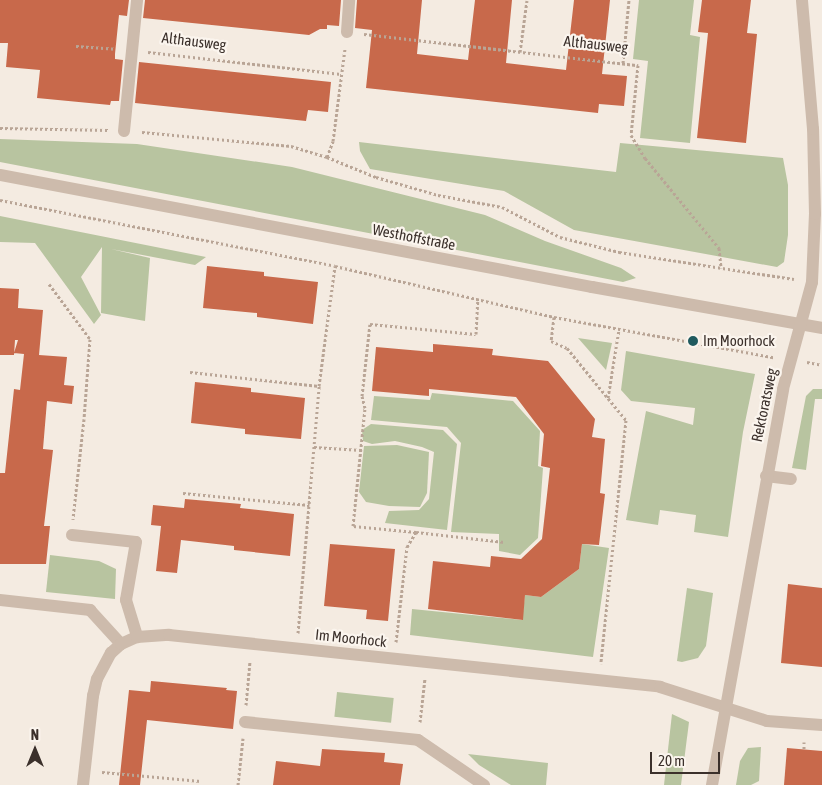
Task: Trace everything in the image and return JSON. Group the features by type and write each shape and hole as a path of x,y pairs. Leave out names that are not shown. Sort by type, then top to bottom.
{"street":[{"path":"124,131 136,0"},
{"path":"348,0 348,32"},
{"name":"Rektoratsweg","path":"712,785 783,389 812,282 815,214 813,129 802,0"},
{"name":"Westhoffstraße","path":"0,175 822,328"},
{"path":"766,476 791,479"},
{"path":"72,535 136,542 126,600 137,637"},
{"path":"0,600 90,610 121,644"},
{"name":"Im Moorhock","path":"83,785 93,696 97,680 103,664 121,644 137,637 169,635 660,687 725,709 767,720 822,725"},
{"path":"245,722 418,740 484,785"}],"path":[{"path":"520,52 527,0"},
{"path":"623,63 629,0"},
{"name":"Althausweg","path":"348,32 638,65 631,134 646,158 719,248 720,268"},
{"path":"327,157 333,141 348,32"},
{"name":"Althausweg","path":"76,46 132,50 341,74"},
{"path":"0,128 124,131 291,146 327,157 376,177 438,195 502,207 560,237 619,252 812,282"},
{"path":"0,200 335,266 478,301 554,317 822,365"},
{"path":"296,648 319,386 335,266"},
{"path":"49,284 90,339 72,535"},
{"path":"478,301 476,334 370,324 362,396 365,408 354,526 504,542"},
{"path":"554,317 552,341 566,348 626,420 600,681"},
{"path":"608,399 619,329"},
{"path":"190,372 319,386"},
{"path":"314,447 361,450"},
{"path":"183,493 309,505"},
{"path":"394,659 407,547 416,532"},
{"path":"418,740 427,662"},
{"path":"84,770 201,781"}],"green space":[{"path":"639,0 694,0 690,35 700,37 690,143 640,138 648,61 633,59"},
{"path":"0,139 137,144 292,167 485,215 545,241 621,268 636,278 623,282 0,162"},
{"path":"359,142 616,172 620,143 783,158 788,185 788,235 784,262 777,267 574,230 504,191 370,169 360,151"},
{"path":"0,216 206,257 195,265 111,249 150,258 145,321 101,313 102,247 81,277 101,315 94,324 35,243 0,242"},
{"path":"578,338 612,343 606,370"},
{"path":"626,351 755,374 743,432 728,537 694,532 696,515 660,510 658,525 626,520 646,411 693,425 695,408 631,401 621,390"},
{"path":"813,389 822,389 822,399 815,399 806,470 792,468 806,396"},
{"path":"432,393 513,401 540,431 538,466 543,468 538,538 520,555 499,551 499,534 451,532 461,443 447,427 371,420 374,396 430,400"},
{"path":"371,424 443,430 457,444 447,530 385,523 389,511 419,510 429,499 434,452 422,447 395,441 372,444 363,441 362,430"},
{"path":"397,445 429,452 427,493 420,507 389,506 366,502 359,492 364,446"},
{"path":"582,544 609,548 593,657 410,635 412,609 522,620 525,595 541,597 579,569"},
{"path":"50,555 99,561 116,569 115,599 46,592"},
{"path":"687,588 713,593 706,646 698,658 682,662 677,661"},
{"path":"337,692 394,698 391,723 334,717"},
{"path":"672,714 689,722 681,785 664,785"},
{"path":"761,747 759,781 751,785 736,785 740,761 748,748"},
{"path":"468,754 548,763 546,785 511,785 479,765"}],"building":[{"path":"0,0 129,0 127,16 119,15 115,54 115,59 123,60 119,101 111,101 110,105 37,98 40,70 6,67 8,43 0,43"},
{"path":"145,0 341,0 339,26 327,25 327,29 320,29 309,35 143,18"},
{"path":"357,0 422,0 417,54 468,60 475,0 512,0 506,63 566,70 574,0 610,0 602,74 627,76 624,106 599,104 598,113 366,88 372,30 355,28"},
{"path":"702,0 751,0 747,33 757,34 746,143 697,138 708,33 698,32"},
{"path":"139,62 331,82 328,112 308,110 306,121 135,103"},
{"path":"207,266 264,272 264,276 318,282 313,324 257,317 257,313 203,308"},
{"path":"0,288 19,289 18,308 43,310 39,355 67,357 64,385 74,386 72,404 47,401 43,449 53,450 44,526 50,526 46,564 0,564 0,473 5,473 14,389 20,390 24,354 0,355","holes":["15,340 18,340 14,352"]},
{"path":"433,344 493,349 492,355 548,361 595,419 592,437 605,439 600,493 605,494 599,545 582,544 579,569 541,597 525,595 523,620 428,609 433,561 490,567 491,556 521,559 542,539 550,468 541,466 544,434 516,397 429,389 429,396 372,391 376,347 433,352"},
{"path":"195,382 251,388 251,392 305,398 301,439 245,434 245,429 191,423"},
{"path":"185,499 241,504 240,508 294,514 290,556 234,550 234,546 181,540 177,573 156,571 161,526 151,525 153,505 184,508"},
{"path":"330,544 395,549 388,621 366,619 367,610 324,606"},
{"path":"788,584 822,588 822,667 781,663"},
{"path":"151,681 227,688 226,690 237,691 233,729 147,720 140,785 119,785 129,690 150,692"},
{"path":"787,748 822,751 822,785 784,785"},
{"path":"322,749 385,753 384,762 403,764 400,785 273,785 276,761 320,766"}],"place":[{"name":"Im Moorhock","path":"693,341"}]}
